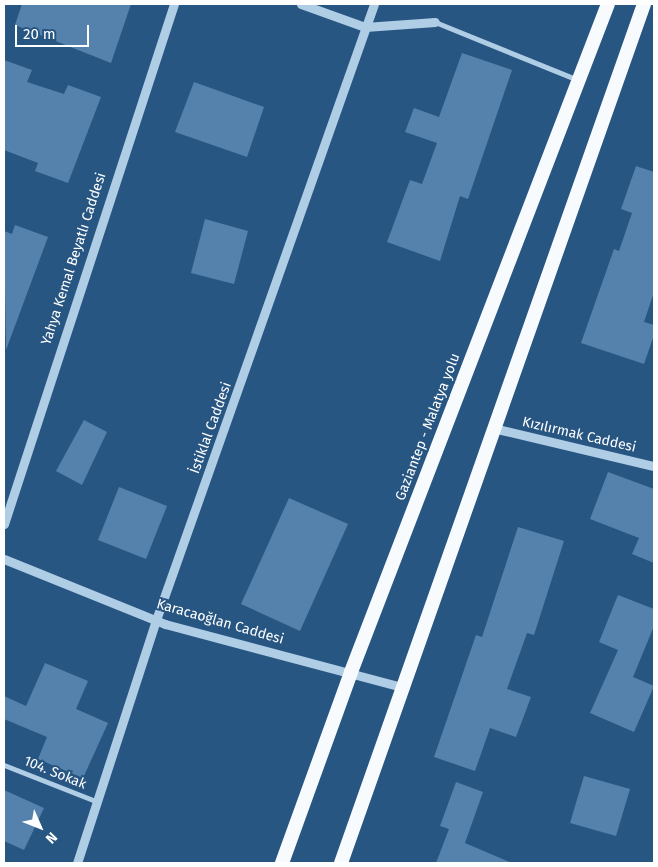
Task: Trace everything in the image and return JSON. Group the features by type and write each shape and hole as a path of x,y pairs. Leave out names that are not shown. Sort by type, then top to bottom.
{"highway":[{"name":"Gaziantep - Malatya yolu","path":"282,863 351,672 608,4"},
{"path":"342,863 497,429 644,4"}],"street":[{"name":"Yahya Kemal Beyatlı Caddesi","path":"4,524 174,4"},
{"path":"301,4 365,27 435,22 579,80"},
{"name":"İstiklal Caddesi","path":"78,863 156,620 374,4"},
{"name":"Kızılırmak Caddesi","path":"497,429 654,466"},
{"name":"Karacaoğlan Caddesi","path":"4,559 156,620 405,688"},
{"name":"104. Sokak","path":"4,765 98,802"}],"building":[{"path":"22,4 131,4 111,63 15,25"},
{"path":"462,53 512,70 468,199 460,196 440,261 387,242 410,180 422,184 437,143 405,132 414,108 439,117"},
{"path":"4,60 32,70 27,82 64,94 68,85 101,97 68,183 35,171 38,163 4,150"},
{"path":"194,82 264,107 247,157 175,132"},
{"path":"636,166 654,172 654,292 644,322 654,325 654,335 644,364 581,343 614,249 619,251 632,213 621,209"},
{"path":"205,219 248,231 234,284 191,273"},
{"path":"15,225 48,237 6,350 4,231 12,234"},
{"path":"84,420 107,432 82,485 56,471"},
{"path":"608,472 654,489 654,563 632,554 639,538 590,519"},
{"path":"119,487 167,506 146,559 98,540"},
{"path":"289,498 348,524 300,631 241,604"},
{"path":"518,527 564,541 534,635 527,633 507,689 531,697 516,737 490,728 475,771 434,757 476,635 482,637"},
{"path":"618,595 654,609 654,626 633,677 654,686 634,732 590,713 618,650 599,642"},
{"path":"45,663 88,681 76,709 108,723 83,778 38,759 47,737 4,719 4,696 26,706"},
{"path":"584,776 630,789 616,836 570,823"},
{"path":"456,782 483,792 465,843 512,863 436,863 449,829 440,826"},
{"path":"4,790 44,808 24,850 4,841"}]}
